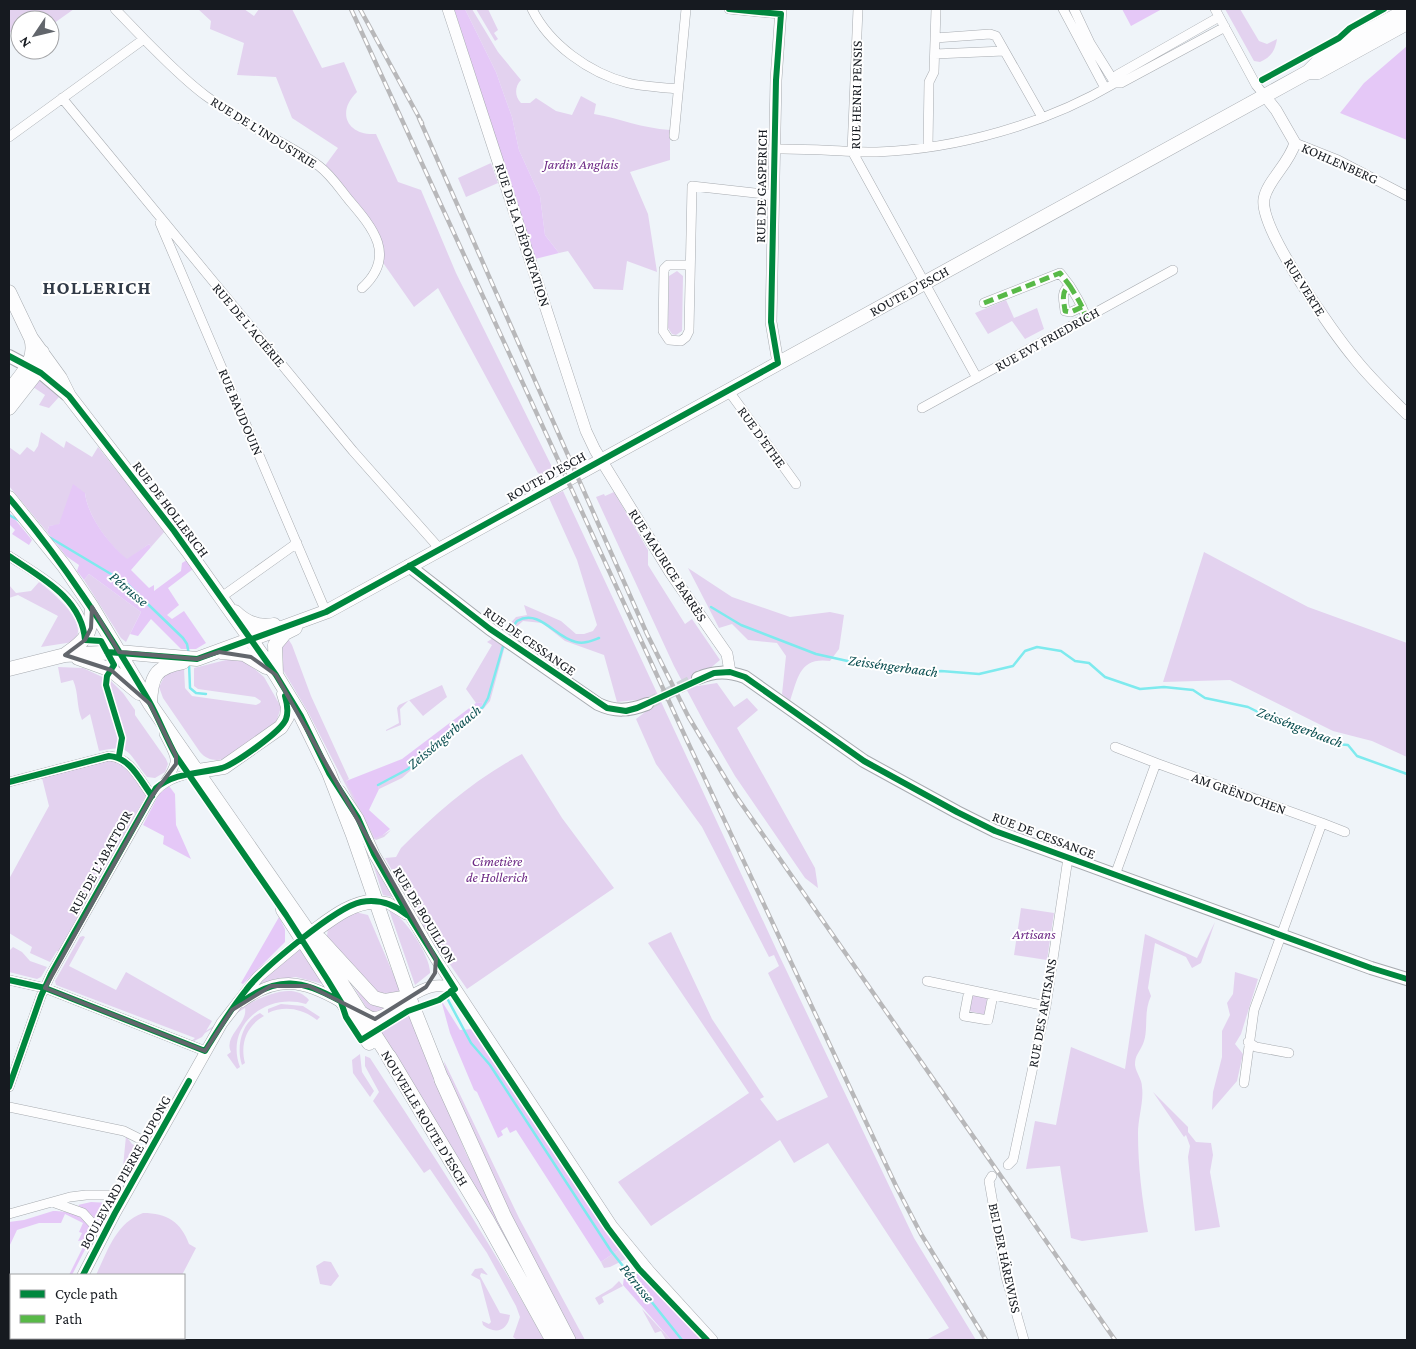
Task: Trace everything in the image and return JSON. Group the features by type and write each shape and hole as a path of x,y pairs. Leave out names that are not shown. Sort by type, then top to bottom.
{"highway":[{"name":"NOUVELLE ROUTE D'ESCH","path":"386,1060 459,1174 553,1340"},
{"name":"NOUVELLE ROUTE D'ESCH","path":"442,1080 504,1218 568,1340"}],"main road":[{"name":"ROUTE D'ESCH","path":"181,660 197,659 219,652 249,639 326,612 439,548 1265,96 1308,72 1327,53 1407,10"},
{"name":"ROUTE D'ESCH","path":"1308,72 1318,72 1407,23"},
{"name":"RUE DE HOLLERICH","path":"9,292 31,338 42,352 69,396 174,531 249,639"},
{"path":"9,408 33,369 34,352 31,338"},
{"path":"9,391 42,362 42,352"},
{"path":"9,356 33,369 69,396"},
{"name":"NOUVELLE ROUTE D'ESCH","path":"9,498 64,566 92,607 182,756 306,937 360,1012 386,1060"},
{"name":"RUE DE CESSANGE","path":"409,566 505,639 607,708 626,711 647,704"},
{"name":"ROUTE D'ESCH","path":"220,598 240,617 261,626 326,612"},
{"path":"65,654 85,640 91,628 92,607"},
{"path":"193,772 215,769 231,763 284,723 288,707 276,675 274,653 278,640 285,633 326,612"},
{"path":"249,639 276,675"},
{"path":"9,669 65,654 119,652 181,660"},
{"path":"219,652 234,652 251,657 276,675"},
{"path":"65,654 100,664 111,670 175,729 200,762 215,769"},
{"path":"150,704 152,682 156,673 166,665 181,660"},
{"path":"698,678 714,673 730,672"},
{"name":"RUE DE CESSANGE","path":"730,672 745,677 840,745 884,773 995,831 1407,979"},
{"name":"NOUVELLE ROUTE D'ESCH","path":"276,675 301,716 329,773 409,997 442,1080"},
{"path":"306,937 349,907 360,902 376,902"},
{"path":"306,937 324,940 374,998 385,1001 409,997"},
{"path":"306,937 341,1002 386,1060"},
{"path":"341,1002 371,1018 378,1018 400,1006 409,997"}],"street":[{"name":"RUE DE L'INDUSTRIE","path":"115,9 184,78 203,94 248,124 306,157 335,182 368,223 378,241 379,256 376,271 362,288"},
{"name":"RUE DE LA DÉPORTATION","path":"448,9 580,413 601,460"},
{"path":"532,9 550,35 564,50 591,67 627,83 678,89"},
{"path":"674,136 686,9"},
{"path":"728,9 781,11"},
{"name":"RUE HENRI PENSIS","path":"858,9 852,151 977,378"},
{"path":"928,146 929,82 934,72 936,9"},
{"path":"1063,9 1105,88"},
{"path":"1074,9 1090,43 1115,82 1121,83 1225,27"},
{"name":"RUE DE GASPERICH","path":"778,363 771,334 776,80 781,11"},
{"path":"774,149 877,152 928,146 985,134 1042,117 1105,88 1115,82 1118,75 1217,13 1256,85 1265,96"},
{"path":"935,38 990,34 996,36 1042,117"},
{"path":"9,137 144,39"},
{"path":"935,54 1004,51"},
{"name":"KOHLENBERG","path":"1265,96 1276,110 1295,143 1349,165 1407,196"},
{"name":"RUE DE L'ACIÉRIE","path":"62,98 353,451 439,548"},
{"name":"RUE VERTE","path":"1295,143 1286,166 1270,186 1264,199 1271,230 1328,324 1355,359 1407,414"},
{"path":"690,265 668,265 664,269 663,332 669,340 681,341 686,337 688,331 690,265 692,186 773,195"},
{"name":"RUE BAUDOUIN","path":"156,213 326,612"},
{"name":"RUE EVY FRIEDRICH","path":"922,408 1173,270"},
{"path":"984,303 1060,273 1070,286 1086,318"},
{"path":"1070,286 1063,292 1065,310 1070,312 1082,307"},
{"name":"RUE D'ETHE","path":"728,390 796,484"},
{"name":"RUE MAURICE BARRÈS","path":"601,460 670,572 723,648 729,659 730,672"},
{"path":"220,598 297,543"},
{"path":"9,556 45,580 69,601 84,628 85,640"},
{"name":"AM GRËNDCHEN","path":"1115,747 1345,832"},
{"path":"9,782 109,756 119,756 132,768 152,796"},
{"name":"RUE DE L'ABATTOIR","path":"165,782 182,756"},
{"path":"1116,875 1156,763"},
{"name":"RUE DE L'ABATTOIR","path":"9,1087 44,988 156,788 165,782 193,772"},
{"name":"RUE DE BOUILLON","path":"329,773 358,818 374,854 409,916 455,989 612,1226 650,1272 712,1340"},
{"path":"1244,1083 1249,1057 1248,1042 1254,1010 1322,823"},
{"name":"RUE DE BOUILLON","path":"353,836 364,842 374,854"},
{"name":"RUE DES ARTISANS","path":"1008,1165 1013,1160 1046,1006 1068,858"},
{"path":"376,902 388,903 409,916"},
{"name":"BOULEVARD PIERRE DUPONG","path":"84,1274 103,1235 205,1051 232,1010 258,977 306,937"},
{"path":"426,987 435,972 436,959"},
{"path":"9,980 44,988 205,1051"},
{"path":"927,981 1046,1006"},
{"name":"BOULEVARD PIERRE DUPONG","path":"232,1010 264,988 283,983 309,986 341,1002"},
{"path":"409,997 426,987 436,985 455,989"},
{"path":"969,990 964,1016 988,1020 993,995"},
{"path":"1248,1042 1256,1047 1289,1052"},
{"path":"9,1107 124,1131 138,1138"},
{"name":"BEI DER HÄREWISS","path":"992,1176 989,1180 1006,1277 1024,1340"},
{"path":"9,1214 86,1195 125,1195"},
{"path":"52,1202 83,1213 103,1235"}],"highlighted area":[{"path":"92,607 119,652 197,659 219,652 251,657 276,675 436,959 435,973 426,987 375,1019 309,986 271,986 232,1010 205,1051 45,988 152,796 176,764 176,756 150,704 111,670 65,655 85,640 91,628"}],"green space":[{"path":"9,9 74,9 60,19 60,10 10,10 9,33"},
{"path":"198,9 244,9 254,16 259,9 292,9 322,68 344,62 357,92 347,107 346,115 348,121 358,131 366,134 376,134 398,182 421,190 456,273 555,473 547,477 538,473 438,288 414,307 379,257 378,241 324,167 338,148 292,118 276,77 237,75 244,43 210,29 211,21"},
{"name":"Jardin Anglais","path":"465,9 472,9 498,52 521,80 517,85 516,91 521,103 530,103 536,98 556,111 572,115 581,96 596,104 594,114 670,130 670,160 630,172 648,214 657,272 627,261 623,290 594,289 568,251 559,253 545,235 540,196 519,150 512,117 496,72"},
{"path":"476,9 488,9 498,30 494,33 498,39 495,41"},
{"path":"1225,9 1240,9 1259,41 1267,44 1277,39 1270,56 1260,62 1254,61"},
{"path":"491,163 498,183 466,197 458,178"},
{"path":"677,271 683,276 682,331 676,335 672,334 668,328 669,276"},
{"path":"1006,300 1014,318 1037,308 1044,329 1025,339 1012,321 988,334 975,313"},
{"path":"39,380 52,389 59,397 49,408 39,405 45,395 33,387"},
{"path":"41,432 64,448 66,441 92,457 98,447 165,531 151,547 149,544 127,560 100,529 90,511 85,493 58,525 49,526 47,532 9,486 9,447 20,455 27,447 34,452 38,446"},
{"path":"563,491 778,953 914,1238 976,1340 926,1340 949,1328 828,1143 794,1163 780,1140 651,1226 618,1182 749,1093 648,943 671,932 712,1019 764,1097 760,1099 777,1121 828,1097 768,973 779,966 774,955 769,957 702,827 656,764 636,719 649,709 645,699 617,702 604,655 565,641 542,623 523,621 510,633 505,629 516,617 527,615 524,605 561,621 576,634 593,631 597,625 577,560 549,498"},
{"path":"614,492 648,550 648,565 685,624 692,619 720,660 708,670 698,670 692,675 698,686 717,683 734,707 747,698 758,710 737,728 815,868 818,888 805,878 735,776 674,666 596,497"},
{"path":"1204,552 1308,607 1407,643 1407,757 1372,741 1333,731 1230,680 1163,682"},
{"path":"688,568 732,597 790,617 830,612 844,615 839,649 830,661 812,662 806,666 798,677 790,701 782,694 786,656 777,643 748,640 732,624 719,628"},
{"path":"89,574 141,612 126,642 121,638 84,580"},
{"path":"39,582 68,609 74,618 78,626 78,635 73,642 41,647 58,616 18,595 9,598 9,585 16,593 31,591"},
{"path":"287,637 292,645 311,696 349,779 346,781 383,835 391,830 384,837 376,840 373,838 308,712 280,665 280,646"},
{"path":"493,638 505,646 490,701 479,714 483,702 476,703 466,689 492,645 487,642"},
{"path":"230,659 245,661 264,677 281,707 276,723 225,759 217,760 205,757 200,752 163,698 159,687 165,675 177,669 184,669 185,688 192,696 256,705 260,703 261,701 255,697 198,689 194,686 194,668"},
{"path":"58,667 83,668 111,681 123,693 135,710 135,715 166,759 168,764 165,772 155,778 147,777 128,752 118,748 99,751 90,714 82,720 73,680 61,683"},
{"path":"442,685 447,697 423,716 409,700"},
{"path":"408,701 400,709 401,725 386,731 399,723 397,708"},
{"path":"460,723 462,725 402,778 379,789 378,785 390,780"},
{"name":"Cimetière de Hollerich","path":"522,754 562,818 614,888 467,989 424,927 385,858 396,857 401,848 415,834 458,796 488,774"},
{"path":"119,756 152,796 62,954 57,951 50,962 30,953 32,947 9,933 9,879 49,806 41,774"},
{"path":"373,864 392,896 392,897 383,895"},
{"name":"Artisans","path":"1021,908 1054,913 1047,960 1014,955"},
{"path":"389,910 395,913 409,928 426,957 430,973 415,985"},
{"path":"355,912 368,915 401,992 383,995 369,988 327,936 328,928"},
{"path":"1215,922 1201,963 1192,968 1186,957 1155,943 1148,988 1151,996 1147,1008 1145,1039 1135,1062 1142,1087 1138,1145 1148,1232 1082,1241 1071,1238 1060,1166 1026,1169 1035,1121 1056,1125 1071,1047 1125,1069 1145,934 1197,958"},
{"path":"80,937 85,937 69,966 116,990 126,972 212,1021 206,1031 242,1008 272,994 286,991 299,993 309,1000 306,1004 277,1003 252,1015 244,1025 238,1038 237,1052 240,1067 237,1069 227,1055 231,1052 230,1041 243,1019 245,1008 205,1033 202,1037 188,1044 195,1038 56,985 55,981"},
{"path":"13,947 22,952 30,961 47,967 41,977 37,979 9,972 10,950"},
{"path":"300,949 323,984 296,977 261,983 260,981"},
{"path":"1235,972 1258,979 1241,1034 1235,1044 1243,1054 1237,1081 1212,1110 1213,1092 1222,1057 1222,1031 1230,1015 1227,1003 1233,994"},
{"path":"352,984 371,1003 390,1007 374,1013 369,1012"},
{"path":"971,995 987,997 986,1015 969,1011"},
{"path":"281,1004 303,1006 320,1017 317,1020 306,1013 294,1009 281,1009 268,1013 268,1009"},
{"path":"260,1013 264,1016 253,1025 246,1036 243,1049 245,1063 242,1065 240,1043 244,1029"},
{"path":"410,1015 465,1151 523,1272 381,1031"},
{"path":"360,1054 362,1072 374,1091 370,1097 353,1073 352,1060"},
{"path":"365,1056 370,1058 460,1197 544,1340 517,1340 513,1337 520,1317 516,1306 487,1253 430,1169 424,1173 373,1101 379,1092 365,1066"},
{"path":"444,1061 519,1218 585,1340 576,1340 520,1233 454,1092"},
{"path":"1153,1092 1188,1127 1188,1132 1196,1142 1211,1143 1213,1155 1210,1172 1220,1227 1195,1231 1188,1157 1190,1146 1186,1135 1184,1137"},
{"path":"126,1136 132,1144 139,1148 122,1177"},
{"path":"143,1213 152,1213 172,1220 182,1230 189,1244 196,1248 183,1274 96,1274 119,1230"},
{"path":"620,1249 626,1259 604,1268 601,1262"},
{"path":"324,1261 331,1262 339,1276 331,1286 320,1284 316,1266"},
{"path":"482,1268 488,1275 481,1273 480,1276 500,1313 510,1315 507,1325 500,1330 492,1330 483,1325 482,1321 489,1324 491,1322 480,1280 471,1275 475,1269"},
{"path":"619,1281 623,1286 602,1297 604,1302 599,1305 595,1298 612,1288"},
{"path":"9,1308 10,1339 40,1339 9,1340"},
{"path":"642,1309 671,1340 666,1340 661,1331 655,1333"},
{"path":"73,1339 150,1339 150,1340"}],"shaded area":[{"path":"454,9 465,9 496,72 512,117 519,150 540,196 545,235 559,253 535,259"},
{"path":"1122,9 1162,9 1131,26"},
{"path":"1407,46 1407,140 1340,113 1364,83"},
{"path":"73,484 85,493 90,511 100,529 127,559 149,544 151,547 131,570 149,588 154,585 154,591 181,571 182,563 187,560 193,569 168,588 179,605 167,615 172,619 184,611 206,643 196,649 181,649 151,619 138,636 130,634 141,612 89,574 84,580 77,571 79,565 66,556 47,532 49,526 59,524"},
{"path":"9,512 32,540 29,545 12,534 15,530 9,524"},
{"path":"483,702 479,714 462,725 460,723 408,769 378,785 379,789 369,810 390,829 383,835 375,838 346,781 402,759 476,703"},
{"path":"169,786 175,794 176,825 191,859 163,844 164,836 143,825 159,794"},
{"path":"279,917 285,929 285,942 243,984 241,983"},
{"path":"441,1000 460,1030 474,1029 594,1214 620,1249 601,1262 516,1130 510,1133 507,1127 501,1131 503,1135 498,1138 477,1092 474,1090 450,1033"},
{"path":"91,1202 109,1203 98,1221 78,1205"},
{"path":"53,1211 78,1216 88,1224 92,1236 73,1274 70,1274 87,1239 78,1241 82,1233 79,1232 83,1223 65,1214 61,1223 39,1223 17,1230 9,1247 9,1222 24,1220"},
{"path":"637,1271 702,1340 671,1340 623,1285 624,1277"}],"waterway":[{"name":"Pétrusse","path":"9,515 20,521"},
{"name":"Pétrusse","path":"49,537 126,583 183,638 187,644 189,655"},
{"name":"Zeisséngerbaach","path":"711,607 741,625 816,654 861,664 923,673 941,671 979,674 1013,666 1025,651 1037,647 1061,651 1075,661 1089,663 1105,677 1140,689 1164,687 1193,690 1205,698 1248,707 1282,724 1336,744 1348,745 1357,756 1407,774"},
{"name":"Zeisséngerbaach","path":"506,636 517,621 533,618 568,639 579,643 599,638"},
{"name":"Zeisséngerbaach","path":"378,785 408,769 460,723 483,707 488,698 504,643"},
{"name":"Pétrusse","path":"189,663 190,688 196,693 206,694"},
{"name":"Pétrusse","path":"447,998 471,1043 490,1065 611,1251 682,1340"}],"tunnel":[{"path":"647,704 698,678"}],"railway":[{"path":"351,9 684,734 896,1186 921,1234 986,1340"},
{"path":"360,9 422,123"},
{"path":"419,118 647,634 688,716 736,796 1115,1340"}],"marked path":[{"path":"984,303 1060,273 1070,286"},
{"path":"1082,307 1071,312 1065,311 1063,297 1067,288 1070,286 1081,305 1083,309 1085,314 1086,318"}],"cycle path":[{"path":"107,652 197,659 326,612 778,363 771,322 776,80 781,14 729,9"},
{"path":"1262,80 1339,38 1350,28 1384,9"},
{"path":"9,356 41,373 69,396 174,531 276,675 301,716 329,773 358,818 374,854 409,916 455,989 439,1000 408,1011 361,1040 346,1017 341,1002 286,915 176,756 149,701 117,648 66,571 9,498"},
{"path":"9,556 58,590 68,601 82,625 85,640 101,641 114,665 107,676 106,685 122,738 119,756"},
{"path":"409,566 490,629 607,708 626,711 637,708 714,673 730,672 745,677 864,761 995,831 1371,968 1407,979"},
{"path":"9,1087 41,996 51,974 156,788 180,776 222,768 257,746 276,731 286,719 288,710 285,696"},
{"path":"9,782 109,756 123,760 129,765 152,796"},
{"path":"9,980 45,988 205,1051 224,1020 255,980 300,940 335,915 361,902 374,901 391,905 407,915"},
{"path":"242,1002 255,993 279,984 302,985 314,988 340,1001"},
{"path":"451,991 608,1228 639,1269 707,1340"},
{"path":"84,1274 115,1213 189,1081"}],"district":[{"name":"HOLLERICH","path":"97,287"}]}
